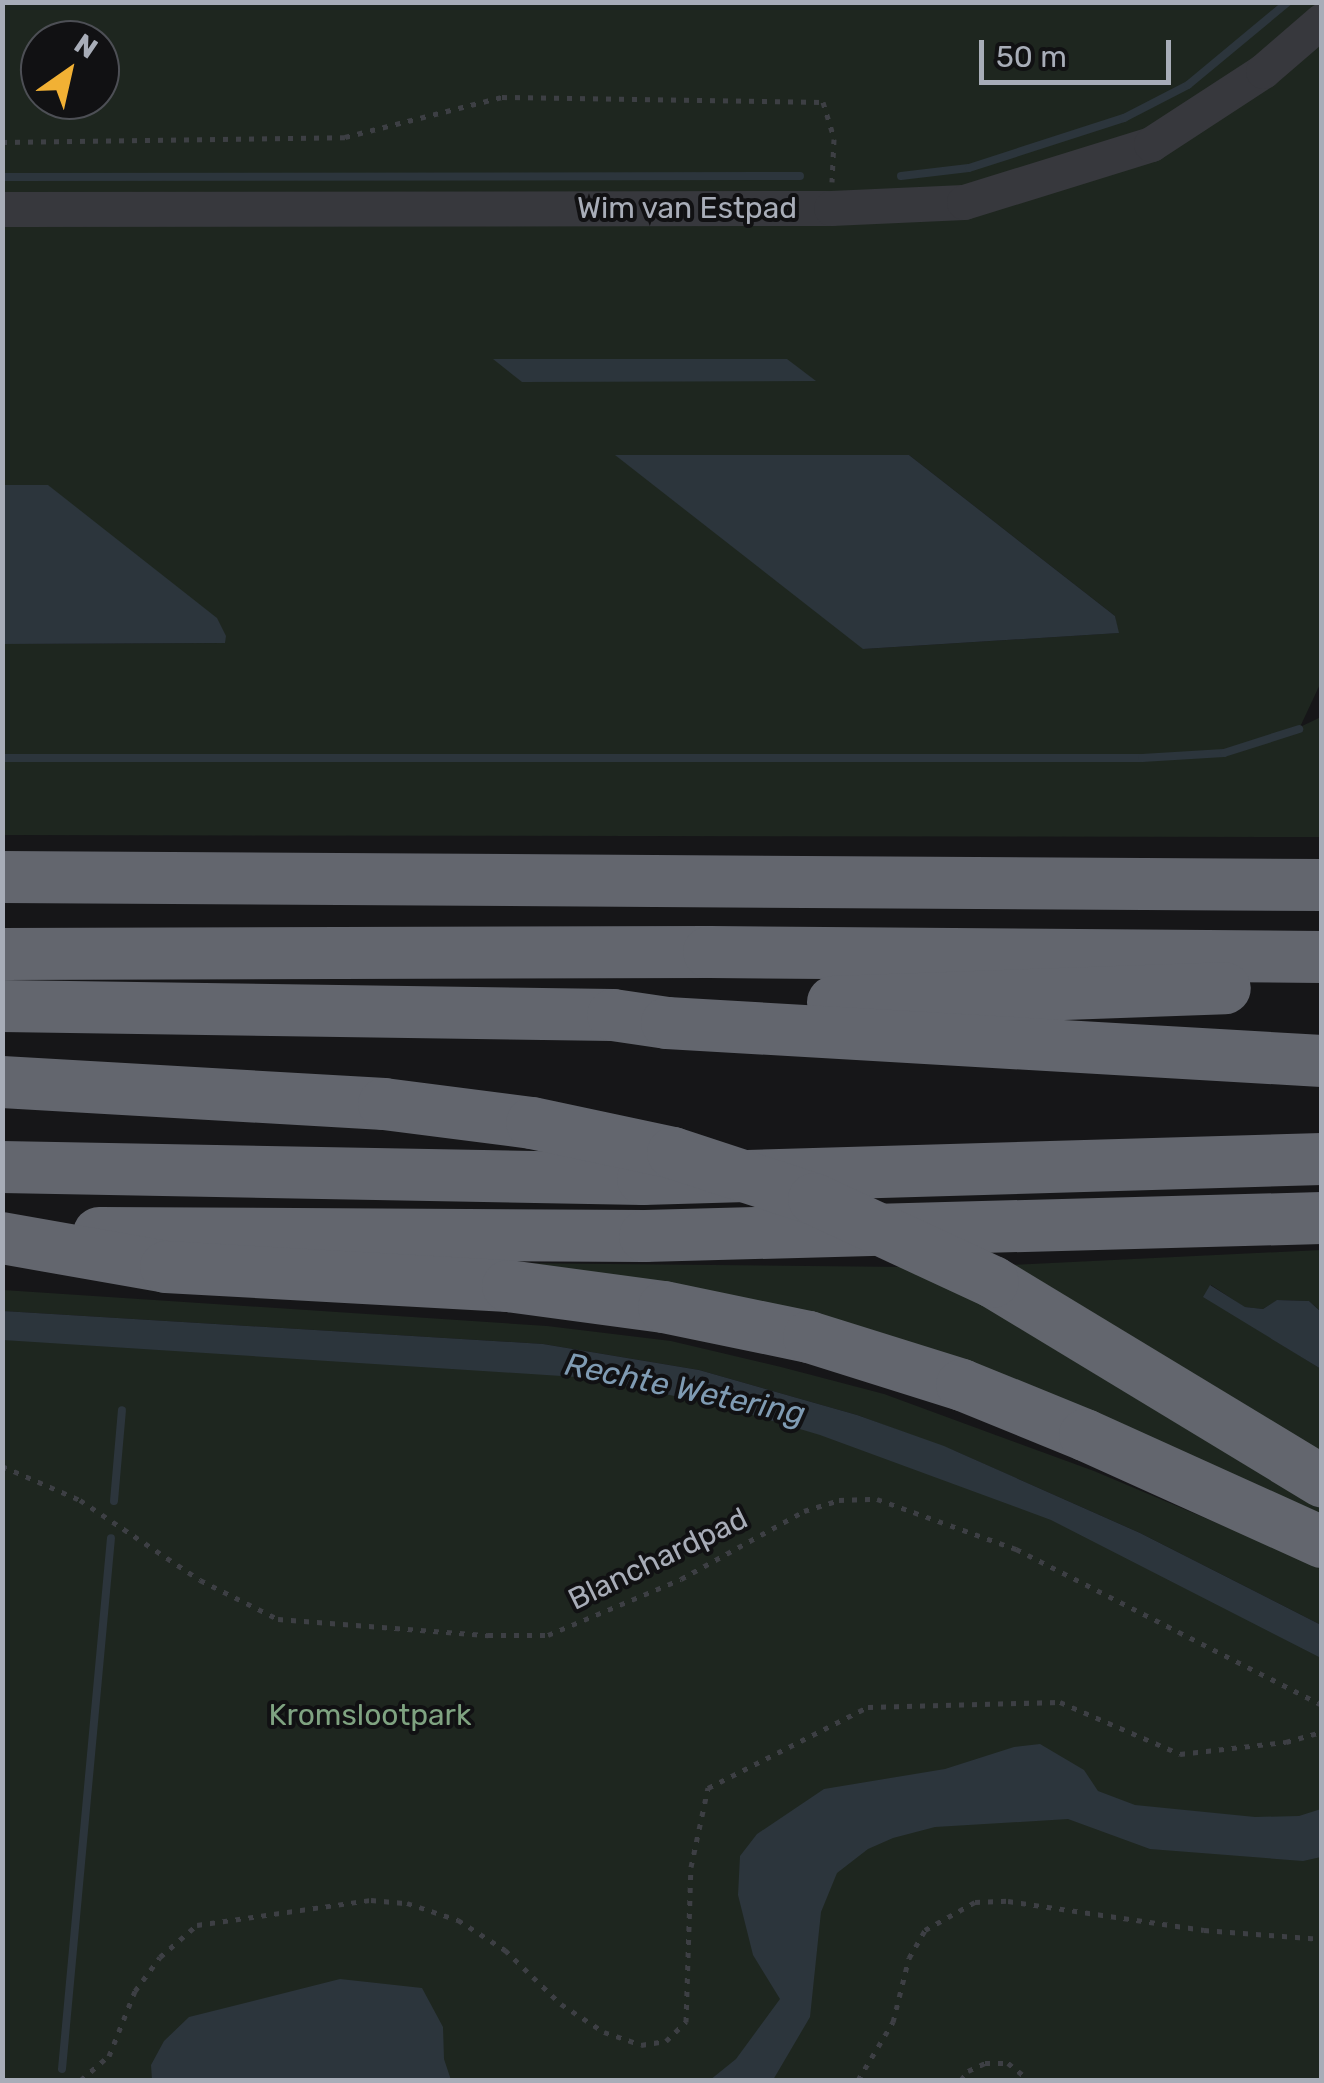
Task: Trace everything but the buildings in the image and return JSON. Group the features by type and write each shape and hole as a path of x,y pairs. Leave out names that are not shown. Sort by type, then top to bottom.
{"highway":[{"path":"2,878 1322,885"},
{"path":"2,954 709,952 1322,958"},
{"path":"613,1015 667,1004 989,998 1322,980"},
{"path":"2,1006 613,1015 667,1023 1322,1061"},
{"path":"2,1082 384,1104 532,1123 673,1154 814,1199 993,1282 1322,1481"},
{"path":"2,1166 643,1180 1322,1160"},
{"path":"2,1238 169,1230 645,1236 1322,1218"},
{"path":"2,1238 166,1267 508,1286 664,1307 808,1337 1015,1406 1322,1542"}],"street":[{"name":"Wim van Estpad","path":"2,208 831,208 964,202 1152,144 1262,71 1322,20"}],"path":[{"path":"2,142 345,137 502,97 823,102 834,139 831,208"},
{"name":"Blanchardpad","path":"2,1466 80,1500 200,1580 278,1619 488,1635 548,1635 680,1579 804,1511 839,1500 877,1500 1016,1549 1322,1706"},
{"path":"82,2080 108,2056 136,1991 160,1957 197,1926 371,1900 407,1903 458,1920 504,1950 561,2004 604,2032 641,2045 666,2041 686,2022 691,1867 708,1788 868,1707 1060,1702 1180,1754 1286,1742 1322,1732"},
{"path":"858,2080 893,2022 910,1958 926,1930 974,1902 1008,1901 1204,1930 1322,1938"},
{"path":"962,2080 968,2071 996,2063 1008,2063 1030,2080"}],"green space":[{"path":"3,3 1321,3 1322,680 1300,727 1321,717 1321,837 3,835 3,644 224,643 49,486 3,485","holes":["909,455 1115,616 1118,633 863,649"]},
{"path":"1321,1250 1321,1312 1309,1301 1278,1300 1263,1309 1244,1307 1211,1285 1204,1296 1321,1369 1321,1455 1010,1265"},
{"path":"500,1263 905,1267 1004,1309 1321,1494 1321,1522"},
{"path":"3,1290 547,1326 671,1341 781,1367 884,1394 1094,1471 1321,1567 1321,1625 1140,1533 955,1451 857,1415 699,1370 543,1344 3,1311"},
{"name":"Kromslootpark","path":"3,1321 646,1369 891,1437 1321,1640 1321,2080 3,2080"}],"water":[{"path":"493,359 787,359 816,381 522,382"},
{"path":"615,455 909,455 1115,616 1119,633 863,649"},
{"path":"3,485 48,485 217,618 226,636 225,643 3,644"},
{"path":"1210,1285 1245,1307 1263,1309 1277,1300 1309,1301 1321,1312 1321,1369 1203,1297"},
{"name":"Rechte Wetering","path":"3,1311 543,1344 699,1370 857,1415 944,1446 1140,1533 1321,1625 1321,1658 1051,1520 820,1435 729,1408 592,1378 3,1340"},
{"path":"1040,1744 1084,1770 1098,1791 1135,1805 1255,1817 1299,1816 1321,1809 1321,1857 1303,1861 1150,1849 1068,1819 935,1827 893,1838 868,1849 837,1873 821,1912 810,2017 773,2080 710,2080 736,2059 780,1999 753,1955 738,1895 740,1856 757,1834 824,1789 945,1769 1014,1747"},
{"path":"340,1979 422,1988 443,2027 444,2059 451,2080 152,2080 151,2065 164,2041 189,2017"}],"waterway":[{"path":"901,176 969,168 1124,118 1188,85 1288,2"},
{"path":"2,177 800,176"},
{"path":"2,758 1142,758 1224,753 1299,729"},
{"path":"114,1501 122,1410"},
{"path":"62,2069 111,1538"}]}
